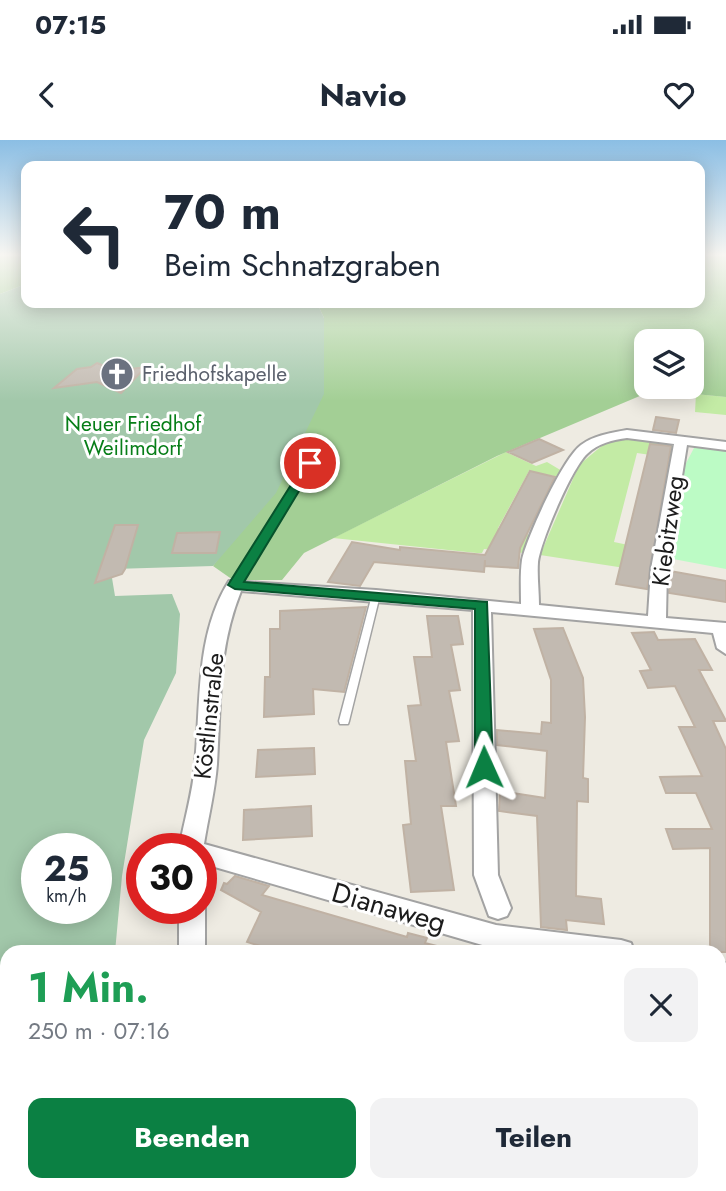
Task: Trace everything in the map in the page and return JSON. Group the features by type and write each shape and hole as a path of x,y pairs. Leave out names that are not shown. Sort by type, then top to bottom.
{"street":[{"path":"530,609 530,562 536,539 573,462 584,449 604,438 627,434 726,446"},
{"name":"Kiebitzweg","path":"657,621 659,569 681,440"},
{"path":"235,585 376,595 723,628 726,648"},
{"name":"Köstlinstraße","path":"194,833 206,767 210,673 219,624 235,585"},
{"path":"482,605 486,875 498,908"},
{"name":"Dianaweg","path":"217,858 496,937 578,945"},
{"path":"192,924 192,945"}],"lane":[{"path":"235,585 310,463"},
{"path":"344,721 376,595"}],"green space":[{"name":"Neuer Friedhof Weilimdorf","path":"0,303 21,303 21,308 319,308 324,318 324,394 276,493 213,566 114,569 112,578 115,596 172,594 180,614 176,673 144,740 129,833 126,833 116,945 0,945"},
{"path":"705,303 726,303 726,397 704,395 704,329 634,329 634,398 497,456 304,553 282,580 233,580 213,566 223,552 324,318 319,308 705,308"},
{"path":"704,395 726,397 726,415 695,412 696,399 704,399"},
{"path":"628,437 669,442 674,447 671,458 637,453 614,542 652,550 651,572 540,555 579,465 604,444"},
{"path":"694,448 726,448 726,569 668,558 683,469"},
{"path":"506,452 536,466 547,462 562,471 559,477 529,471 498,528 530,535 524,553 484,549 482,553 477,553 333,538"}],"building":[{"name":"Friedhofskapelle","path":"97,363 117,371 146,367 121,393 97,382 54,388 77,369 91,367"},
{"path":"656,417 679,420 676,433 653,430"},
{"path":"539,439 563,450 532,463 508,452"},
{"path":"650,444 671,446 647,589 616,584"},
{"path":"530,471 555,477 520,548 518,568 485,566 485,560 484,572 374,562 360,586 328,582 352,542 400,550 400,547 485,555"},
{"path":"115,525 138,525 125,569 122,574 95,583"},
{"path":"220,532 216,553 172,553 177,533"},
{"path":"670,571 726,581 726,602 669,593"},
{"path":"366,607 344,692 313,689 314,714 264,717 265,677 270,677 270,629 280,629 280,611"},
{"path":"427,616 458,616 463,644 451,645 460,690 449,691 459,741 446,742 456,806 441,806 454,890 411,892 403,825 411,824 405,761 416,761 408,706 421,705 414,657 432,657"},
{"path":"563,628 583,678 585,717 583,778 588,779 588,802 577,801 576,896 601,899 604,924 566,920 567,930 541,927 537,816 499,811 500,791 545,798 547,751 497,745 497,730 541,734 542,722 551,723 551,680 534,629"},
{"path":"654,632 658,640 695,639 712,670 699,670 726,721 713,721 726,749 726,945 710,945 710,848 673,849 666,829 712,829 696,793 666,793 660,777 702,776 679,727 695,727 675,686 648,688 640,671 651,670 632,633"},
{"path":"314,748 315,774 256,777 258,750"},
{"path":"311,806 312,836 243,840 244,810"},
{"path":"235,876 269,886 262,895 407,937 408,933 427,938 425,943 433,945 257,945 247,942 261,912 221,890 224,883 227,884"}],"place":[{"name":"Friedhofskapelle","path":"117,374"}],"route":[{"path":"310,463 235,585 482,605 484,767"}]}
